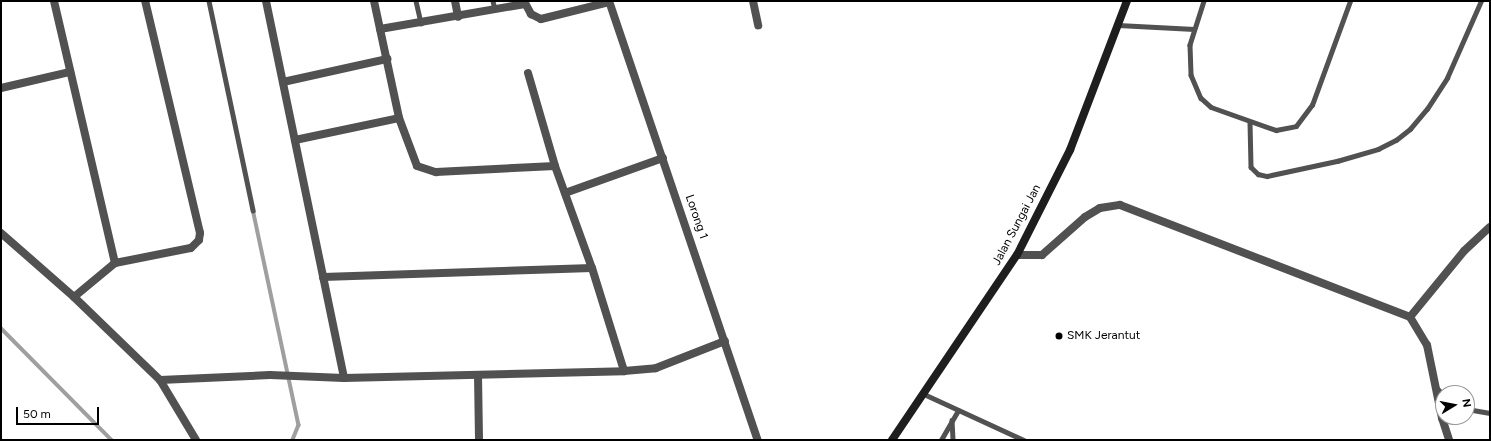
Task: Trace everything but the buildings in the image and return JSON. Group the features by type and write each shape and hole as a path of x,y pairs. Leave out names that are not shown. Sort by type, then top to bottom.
{"main road":[{"name":"Jalan Sungai Jan","path":"892,440 1017,255 1070,150 1127,1"}],"street":[{"path":"54,1 115,263"},
{"path":"74,297 115,263 191,248 199,240 200,232 145,1"},
{"path":"266,1 344,378"},
{"path":"374,1 399,118 414,161 425,170 555,166"},
{"path":"455,1 458,17"},
{"path":"753,1 758,25"},
{"path":"380,29 458,17 494,5 525,2 531,14 541,19 609,2"},
{"name":"Lorong 1","path":"609,2 758,440"},
{"path":"283,82 387,60"},
{"path":"1,88 70,72"},
{"path":"528,73 555,166 592,268 624,371"},
{"path":"295,140 399,118"},
{"path":"565,193 663,158"},
{"path":"1017,255 1042,255 1085,217 1100,208 1120,205 1410,317 1427,345 1436,385"},
{"path":"1410,317 1464,251 1490,227"},
{"path":"1,233 74,297 160,380 196,440"},
{"path":"323,277 592,268"},
{"path":"160,380 270,374 344,378 624,371 663,366 725,341"},
{"path":"478,375 479,440"},
{"path":"1445,425 1450,440"}],"lane":[{"path":"209,1 253,210"},
{"path":"416,1 421,23"},
{"path":"1204,1 1190,45 1191,75 1201,98 1211,107 1276,130 1287,130 1304,118 1312,105 1350,1"},
{"path":"1250,122 1251,167 1258,174 1267,176 1338,160 1378,149 1396,140 1410,130 1447,78 1481,1"},
{"path":"1118,24 1194,29"},
{"path":"924,394 1024,440"},
{"path":"940,440 958,410"},
{"path":"1475,410 1490,413"},
{"path":"952,420 953,440"}],"waterway":[{"path":"253,209 299,425 293,440"},
{"path":"1,328 112,440"}],"place":[{"name":"SMK Jerantut","path":"1059,336"}]}
